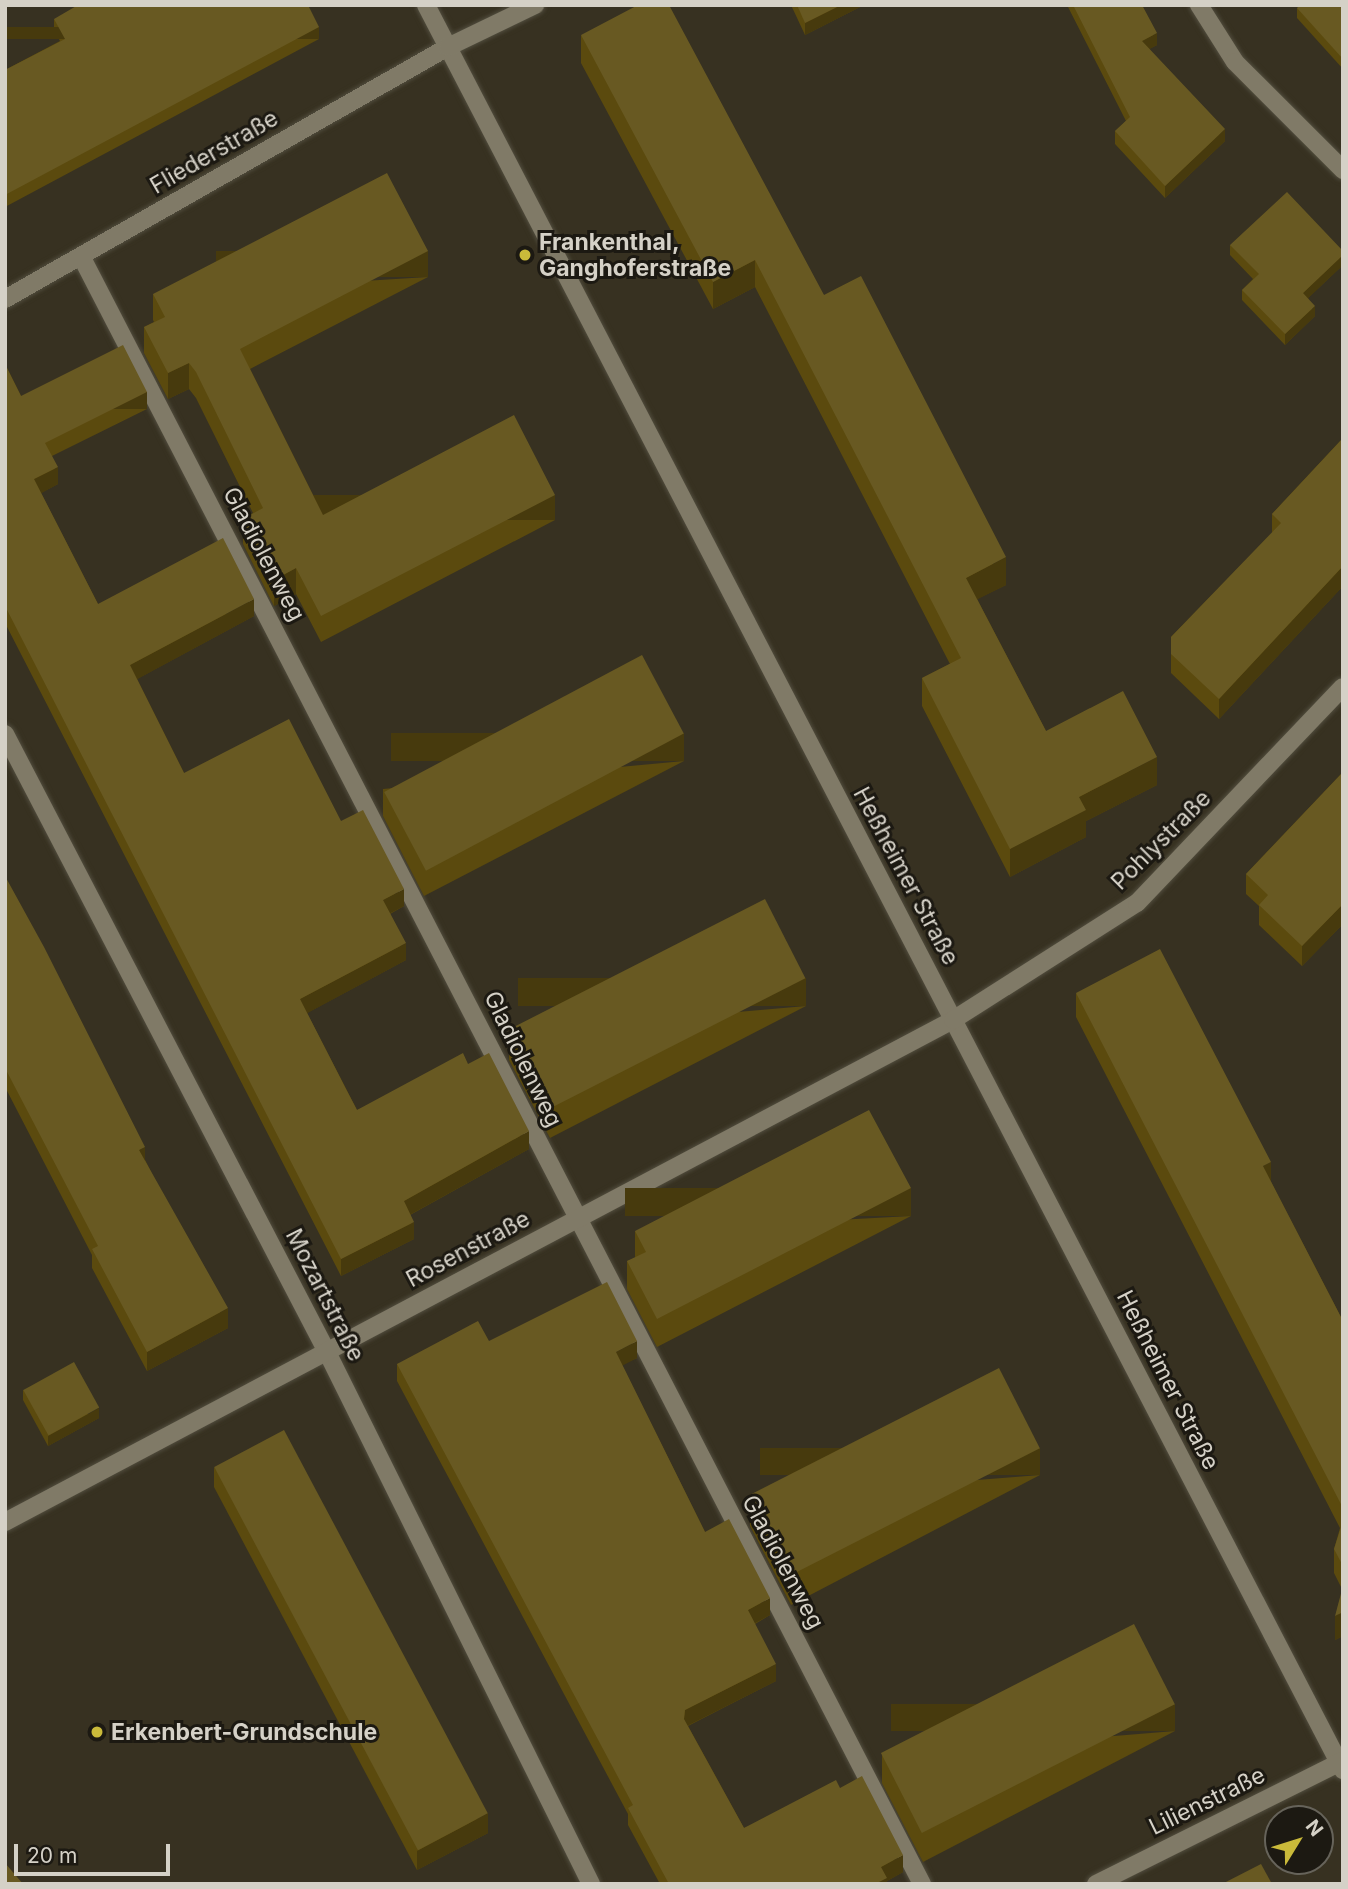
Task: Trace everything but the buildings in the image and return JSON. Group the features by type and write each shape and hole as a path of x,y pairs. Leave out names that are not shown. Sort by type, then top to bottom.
{"street":[{"name":"Heßheimer Straße","path":"426,5 1341,1765"},
{"name":"Fliederstraße","path":"5,299 448,47 535,5"},
{"path":"1199,5 1235,62 1343,170"},
{"name":"Gladiolenweg","path":"81,256 576,1219 922,1884"},
{"name":"Pohlystraße","path":"953,1020 1137,903 1343,687"},
{"name":"Mozartstraße","path":"5,734 327,1352 591,1884"},
{"name":"Rosenstraße","path":"5,1522 953,1020"},
{"name":"Lilienstraße","path":"1096,1884 1341,1765"}],"place":[{"name":"Frankenthal, Ganghoferstraße","path":"525,255"},
{"name":"Erkenbert-Grundschule","path":"97,1732"}]}
